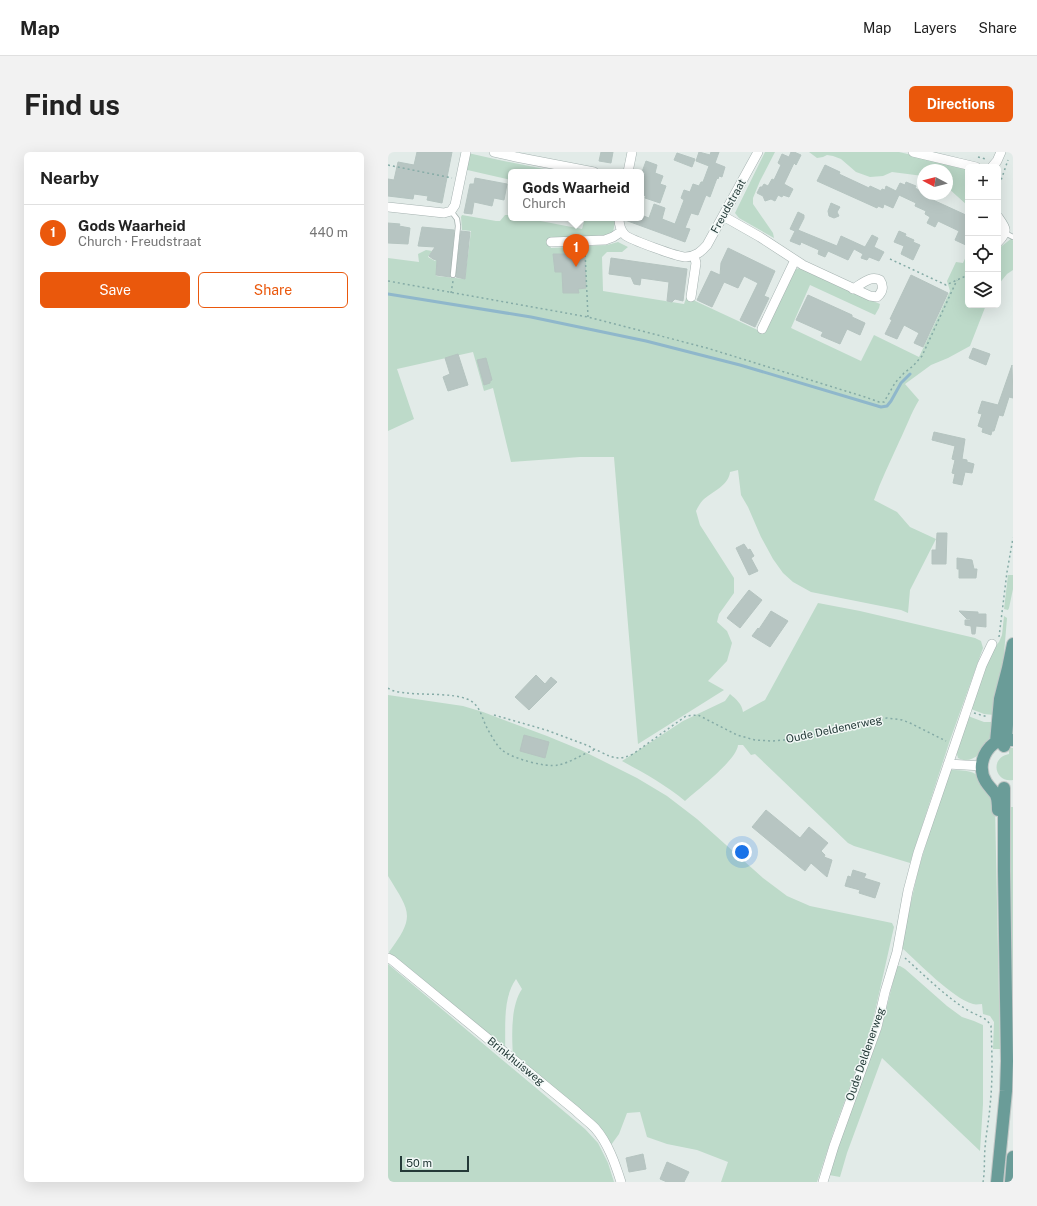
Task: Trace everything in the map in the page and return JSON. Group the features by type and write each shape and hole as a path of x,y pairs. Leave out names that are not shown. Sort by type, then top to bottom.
{"main road":[{"path":"997,1182 1006,1091 1007,1061 1004,791 994,781 985,768 997,750 1003,748 1005,740 1010,678 1008,668 1013,644"},
{"path":"1011,1182 1013,1157"}],"street":[{"path":"388,207 444,213 451,211 455,205 466,152"},
{"path":"494,152 578,169"},
{"path":"629,169 632,152"},
{"name":"Freudstraat","path":"694,256 701,252 707,245 758,152"},
{"path":"913,152 965,164"},
{"path":"994,164 1001,152"},
{"path":"722,216 760,237 803,266 853,289"},
{"path":"619,221 622,231 629,237 677,256 694,256 696,263 691,297"},
{"path":"1001,221 1009,235"},
{"path":"551,242 606,240 622,231"},
{"path":"762,329 795,260"},
{"name":"Oude Deldenerweg","path":"823,1182 834,1146 877,1027 885,992 897,952 914,866 982,665 991,645"},
{"path":"948,764 985,768"},
{"name":"Brinkhuisweg","path":"388,958 595,1128 607,1145 622,1182"}],"lane":[{"path":"451,211 457,219 458,226 453,275"}],"path":[{"path":"976,157 994,164"},
{"path":"1001,181 1009,158"},
{"path":"388,165 460,179"},
{"path":"1001,165 1007,165"},
{"path":"585,241 588,317"},
{"path":"890,259 946,285 965,276"},
{"path":"451,293 453,275"},
{"path":"388,281 588,317 707,348 878,402 884,402 895,383 922,356 957,280"},
{"path":"991,645 998,641 1000,636 1007,572 1013,538"},
{"path":"388,688 399,692 458,696 472,701 478,708 493,739 501,749 511,756 552,766 563,764 594,750"},
{"name":"Oude Deldenerweg","path":"494,715 546,730 589,746 594,750 611,757 617,758 626,757 633,754 686,716 694,714 703,716 737,735 755,740 772,741 796,739 872,720 887,718 902,720 955,745"},
{"path":"897,952 963,1007 974,1014 983,1017 991,1026 992,1079 984,1151 984,1182"}],"green space":[{"path":"765,152 775,152 760,181 753,198 753,204 773,233 774,238 739,218 735,213"},
{"path":"809,152 899,152 951,164 917,164 917,175 892,172 883,176 870,177 856,172 841,159 833,156 827,155 817,158"},
{"path":"468,153 544,169 508,169 508,179 463,169"},
{"path":"953,165 965,167 965,203 953,192"},
{"path":"462,215 500,221 505,215 508,215 508,221 541,221 582,229 584,221 615,221 613,232 609,235 548,240 551,248 607,245 618,242 628,247 622,252 607,252 602,257 603,291 684,304 687,296 694,297 693,300 764,333 794,270 799,268 880,304 875,315 810,285 791,328 861,361 874,335 919,357 950,291 947,281 956,262 963,263 965,259 965,308 985,308 970,346 931,365 905,384 919,400 874,500 897,512 910,527 936,539 910,590 908,613 901,610 811,592 793,582 783,573 773,559 761,537 741,495 738,470 730,472 727,481 703,500 696,511 700,525 734,578 734,593 719,614 717,622 727,631 732,643 727,661 708,681 724,690 638,744 614,457 580,457 511,462 493,388 484,391 473,352 397,369 414,419 388,431 388,258 419,262 418,254 426,250 432,251 428,257 435,261 438,257 436,276 465,279 471,231 462,230"},
{"path":"1012,238 1013,270 1007,274 1001,281 1001,272 1001,247"},
{"path":"1008,575 1013,575 1013,589 1008,610 1004,609"},
{"path":"818,603 860,611 975,638 981,641 983,648 950,740 910,863 848,843 755,754 751,755 743,745 738,745 731,759 685,801 663,784 622,761 683,721 725,701 730,694 740,704 743,712 765,700"},
{"path":"1004,616 1007,618 1003,666 994,715 984,714 971,709 990,651 999,642 1002,635"},
{"path":"388,695 463,706 483,712 581,750 637,778 667,796 697,819 763,878 787,896 810,906 892,923 894,927 871,1029 833,1133 817,1182 721,1182 728,1162 697,1150 667,1144 647,1137 640,1112 627,1113 619,1134 611,1145 610,1142 513,1058 512,1032 515,1004 522,989 516,979 509,995 507,1005 505,1023 505,1051 390,954 389,952 403,930 407,914 401,898 388,876"},
{"path":"968,716 984,722 994,722 994,734 979,754 971,759 963,760 958,758 956,750"},
{"path":"1009,747 1013,748 1013,780 1002,778 997,770 999,760 1003,756 1009,754"},
{"path":"948,770 960,770 975,774 982,781 995,805 1000,1049 993,1049 994,1022 990,1016 983,1014 982,1004 973,1004 955,995 902,948 918,871"},
{"path":"1008,807 1013,807 1013,1082 1004,1182 1002,1182"},
{"path":"388,964 585,1129 598,1143 608,1163 614,1182 388,1182"},
{"path":"897,966 905,969 947,1006 962,1017 983,1025 983,1104 980,1151 882,1058 847,1153 840,1177 829,1175 837,1149 881,1030"}],"building":[{"path":"417,152 452,152 442,203 427,200 428,196 414,194 413,199 388,196 388,179 394,180 398,162 414,165"},
{"path":"601,152 613,152 611,163 599,161"},
{"path":"699,152 710,155 711,152 719,152 715,163 725,167 722,177 719,176 718,179 717,178 710,197 706,195 698,215 691,213 685,228 690,229 685,242 628,221 644,221 644,216 649,218 654,204 665,208 662,219 675,224 684,200 681,198 684,190 690,192 693,184 699,186 701,182 703,182 709,166 696,161"},
{"path":"791,152 801,155 796,165 794,163 784,184 793,189 789,197 783,195 782,197 778,195 775,201 771,199 765,201 763,196 757,193 760,187 764,184 768,186 772,179 774,180 781,165 778,163 782,154 789,157"},
{"path":"677,153 695,159 692,167 674,160"},
{"path":"646,161 657,165 655,173 663,176 660,184 666,186 660,203 645,198 645,173 643,169"},
{"path":"825,165 840,172 839,174 869,188 870,186 881,191 882,189 885,190 886,186 896,191 900,183 905,185 906,182 916,186 917,200 933,200 965,215 965,245 955,240 959,231 938,221 935,227 927,223 930,217 925,214 926,211 915,206 916,203 899,195 893,208 884,204 883,208 878,206 877,208 817,181"},
{"path":"475,178 507,184 504,200 494,198 492,206 474,202 472,214 464,213 470,184 474,184"},
{"path":"831,203 840,207 837,212 839,216 834,218 829,216 828,211"},
{"path":"798,212 804,215 804,218 798,230 837,246 841,236 865,247 872,235 878,238 874,247 884,252 879,261 869,257 867,260 861,258 863,254 854,249 848,260 828,251 825,257 818,254 819,250 801,242 800,245 790,241 795,231 790,229"},
{"path":"388,223 400,224 399,226 410,228 408,244 388,243"},
{"path":"422,227 454,230 450,277 436,275 437,260 429,256 435,247 418,246"},
{"path":"461,231 470,232 465,279 456,277"},
{"path":"899,231 906,234 905,236 914,240 913,242 920,245 913,260 901,254 904,246 894,242"},
{"path":"728,248 775,271 764,296 769,298 755,327 740,320 758,283 744,276 738,288 724,282 712,307 697,300 711,271 720,275 721,263"},
{"path":"553,254 571,254 571,257 585,256 586,288 578,289 579,293 563,293 562,272 555,272"},
{"path":"611,258 687,269 683,301 675,299 672,302 667,301 669,282 641,278 640,285 634,284 631,277 609,274"},
{"path":"911,275 948,293 923,347 914,343 919,333 904,325 897,339 885,334 892,320 890,319"},
{"path":"808,295 852,315 852,317 865,323 860,335 847,329 840,344 821,336 823,332 796,320"},
{"path":"973,348 990,354 986,365 969,358"},
{"path":"458,354 468,385 448,391 443,377 450,374 445,358"},
{"path":"486,358 492,380 490,383 484,385 477,360"},
{"path":"1012,365 1013,398 1009,397 1003,416 999,415 994,431 992,431 991,435 982,432 983,428 978,426 982,414 978,413 982,401 998,405"},
{"path":"934,432 965,439 962,459 974,464 972,473 965,472 962,485 953,483 955,474 952,473 955,460 952,459 955,446 932,440"},
{"path":"937,533 947,533 946,564 932,564 932,550 936,550"},
{"path":"744,544 748,550 750,549 754,556 751,558 758,571 749,575 736,548"},
{"path":"957,558 972,560 974,569 977,569 976,578 959,578"},
{"path":"749,590 762,600 740,628 727,618"},
{"path":"771,611 788,621 770,647 752,636 758,628 759,629"},
{"path":"959,611 986,614 986,627 976,626 975,634 972,634 971,626 965,625 965,620 971,620 967,619"},
{"path":"536,675 545,684 551,677 557,682 529,710 515,697"},
{"path":"524,735 549,742 545,758 520,751"},
{"path":"766,810 800,838 809,827 828,843 821,851 825,855 824,857 832,860 827,877 811,863 805,871 752,827"},
{"path":"853,870 866,874 864,878 880,883 875,898 859,893 860,890 845,886 848,876 851,877"},
{"path":"643,1154 646,1169 629,1172 626,1158"},
{"path":"667,1162 689,1172 684,1182 667,1182 660,1179"}],"waterway":[{"path":"388,294 531,317 646,341 740,365 881,407 887,406 901,383 910,374"}],"place":[{"name":"Gods Waarheid","path":"576,267"}]}
